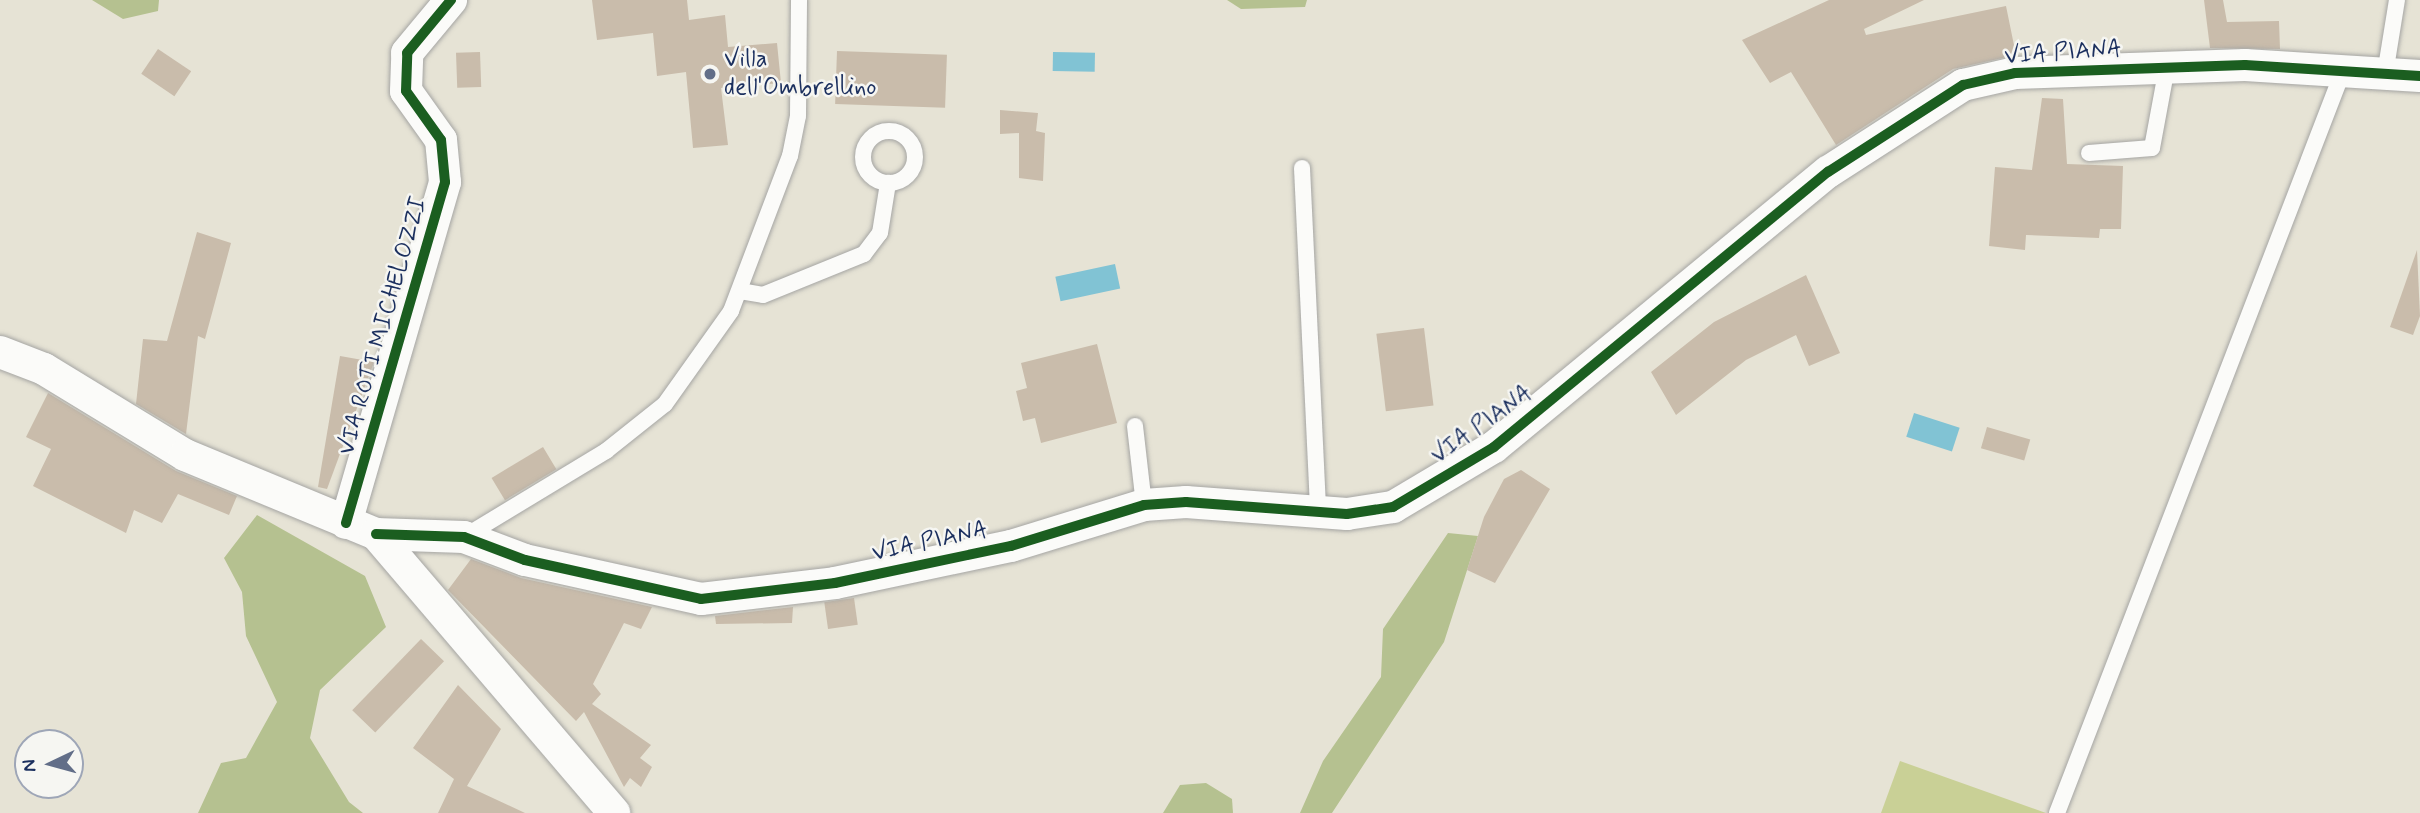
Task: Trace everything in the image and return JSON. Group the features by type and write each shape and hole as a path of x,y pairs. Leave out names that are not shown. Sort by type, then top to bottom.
{"street":[{"name":"VIA ROTI MICHELOZZI","path":"346,523 445,182 441,140 406,91 407,53 452,0"},
{"name":"VIA PIANA","path":"376,534 473,540 524,560 701,599 835,583 1011,546 1144,505 1186,502 1318,512 1393,507 1494,447 1828,172 1962,85 2015,73 2167,67 2343,71 2420,76"},
{"path":"0,352 44,369 185,456 376,534 614,813"}],"lane":[{"path":"473,540 606,451 665,404 740,291 759,248 798,116 799,0"},
{"path":"2385,74 2397,0"},
{"path":"2089,153 2152,148 2167,67"},
{"path":"2057,813 2343,71"},
{"path":"1302,168 1318,512"},
{"path":"740,291 771,292 864,254 880,233 888,183"},
{"path":"1135,425 1144,505"}],"green space":[{"path":"92,0 159,0 158,11 123,19"},
{"path":"1227,0 1307,0 1305,7 1241,9"},
{"path":"257,515 365,576 386,627 320,690 310,738 349,802 363,813 198,813 221,763 246,758 277,702 246,636 242,592 224,558"},
{"path":"1448,533 1478,536 1444,642 1332,813 1300,813 1323,761 1381,677 1383,629"},
{"path":"1900,761 2046,813 1881,813"},
{"path":"1206,783 1232,799 1233,813 1163,813 1180,785"}],"water":[{"path":"1053,52 1095,53 1095,72 1053,71"},
{"path":"1115,264 1120,288 1061,301 1055,277"},
{"path":"1914,413 1960,428 1952,452 1906,437"}],"building":[{"name":"Villa dell'Ombrellino","path":"592,0 687,0 689,20 725,15 728,47 777,43 781,83 721,88 728,145 693,148 686,72 657,76 653,33 597,40"},
{"path":"1829,0 1924,0 1864,29 1866,35 2006,6 2016,55 1953,69 1836,145 1791,72 1770,83 1742,40"},
{"path":"2204,0 2223,0 2227,22 2279,21 2280,49 2210,48"},
{"path":"158,49 191,71 174,96 141,74"},
{"path":"837,51 947,55 945,108 835,104"},
{"path":"480,52 481,87 457,88 456,53"},
{"path":"2042,98 2063,99 2067,164 2123,166 2121,229 2100,229 2099,238 2026,235 2025,250 1989,246 1995,167 2032,170"},
{"path":"1000,110 1038,113 1036,131 1045,133 1043,181 1019,178 1019,133 1000,134"},
{"path":"197,232 231,243 205,339 198,336 186,434 136,404 143,339 167,341"},
{"path":"2417,250 2420,316 2413,335 2390,327"},
{"path":"1806,275 1840,353 1809,366 1796,335 1746,360 1676,415 1651,372 1714,322"},
{"path":"1424,328 1434,405 1386,411 1376,334"},
{"path":"1097,344 1117,423 1041,443 1035,418 1023,421 1016,391 1027,388 1021,363"},
{"path":"340,356 374,362 327,489 318,487"},
{"path":"48,393 176,471 237,496 229,515 178,494 162,523 134,510 126,533 33,486 51,449 26,437"},
{"path":"1987,427 2030,439 2024,461 1981,448"},
{"path":"543,447 556,469 505,500 492,478"},
{"path":"1521,470 1550,489 1495,583 1467,570 1484,517 1504,479"},
{"path":"471,559 521,578 652,607 641,629 624,623 593,684 601,694 592,704 651,745 640,758 652,767 641,787 630,778 624,787 584,712 576,721 448,590"},
{"path":"854,598 858,625 828,629 824,602"},
{"path":"793,607 792,623 716,624 715,616"},
{"path":"421,639 444,661 375,732 352,710"},
{"path":"458,685 501,729 467,786 525,813 438,813 454,779 413,748"}],"cycle path":[{"path":"346,523 445,182 441,140 406,91 407,53 451,0"},
{"path":"376,534 464,537 525,560 701,599 835,583 1011,546 1144,505 1186,502 1347,514 1393,507 1494,447 1828,172 1963,85 2015,73 2245,65 2420,76"}],"place":[{"name":"Villa dell'Ombrellino","path":"710,74"}]}
